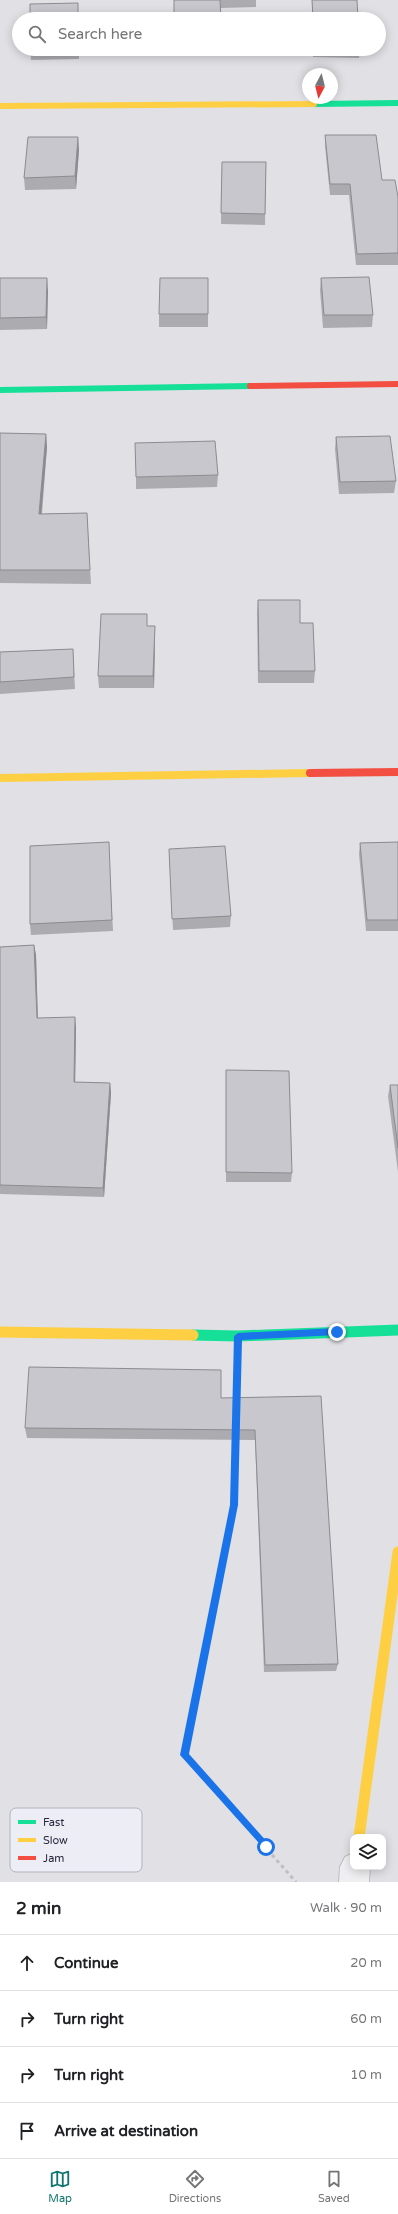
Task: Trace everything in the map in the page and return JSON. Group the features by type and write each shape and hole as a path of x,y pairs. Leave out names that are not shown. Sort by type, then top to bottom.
{"street":[{"path":"0,106 398,103"},
{"path":"0,390 398,384"},
{"path":"0,778 398,772"},
{"path":"0,1332 238,1336 398,1330"},
{"path":"359,1834 398,1552"},
{"path":"354,1882 356,1870"}],"path":[{"path":"236,1405 238,1336"},
{"path":"236,1436 234,1505 184,1755 296,1882"}],"building":[{"path":"174,0 220,0 221,12 174,12"},
{"path":"312,0 357,0 358,12 313,12"},
{"path":"78,3 78,12 30,12 30,4"},
{"path":"325,135 376,135 382,180 395,180 398,197 398,253 357,254 350,184 330,184"},
{"path":"28,137 78,137 75,176 24,178"},
{"path":"222,162 266,162 265,214 221,213"},
{"path":"369,277 373,315 324,315 321,278"},
{"path":"0,278 47,278 46,317 0,318"},
{"path":"160,278 208,278 208,314 159,314"},
{"path":"0,433 46,434 39,514 87,513 90,570 0,570"},
{"path":"390,436 396,481 340,482 336,437"},
{"path":"215,441 218,475 136,477 135,443"},
{"path":"258,600 300,600 300,623 313,623 315,671 259,671"},
{"path":"101,614 147,614 147,626 155,626 153,676 98,676"},
{"path":"73,649 74,677 0,682 0,652"},
{"path":"109,842 112,920 30,924 30,846"},
{"path":"398,842 398,920 367,920 360,843"},
{"path":"225,846 231,916 172,919 169,849"},
{"path":"34,945 37,1018 75,1017 74,1082 110,1083 103,1188 0,1185 0,947"},
{"path":"226,1070 289,1071 292,1173 226,1172"},
{"path":"390,1085 398,1085 398,1148"},
{"path":"29,1367 221,1370 221,1398 321,1396 338,1664 265,1665 255,1430 25,1428"}],"traffic: fast":[{"path":"338,104 398,103"},
{"path":"0,390 250,386"},
{"path":"193,1335 238,1336 398,1330"}],"traffic: slow":[{"path":"0,106 314,104"},
{"path":"0,778 310,773"},
{"path":"0,1332 193,1335"},
{"path":"359,1834 398,1552"}],"traffic: jam":[{"path":"250,386 398,384"},
{"path":"310,773 398,772"}],"route":[{"path":"266,1847 184,1755 234,1505 238,1336 337,1332"}]}
